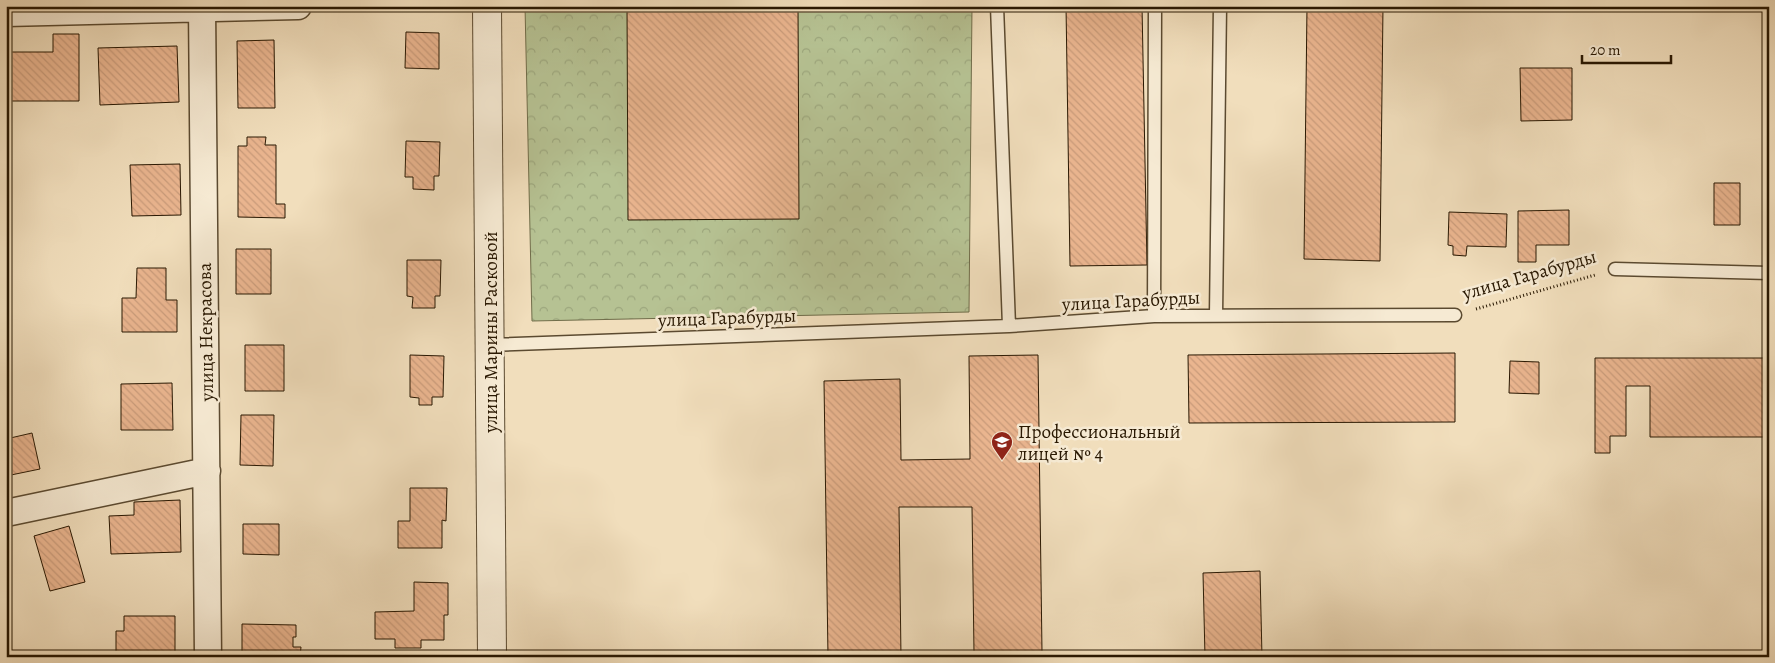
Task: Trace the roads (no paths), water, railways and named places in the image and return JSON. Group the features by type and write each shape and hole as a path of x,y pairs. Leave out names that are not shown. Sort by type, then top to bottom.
{"street":[{"path":"6,13 298,6"},
{"name":"улица Марины Расковой","path":"487,6 492,657"},
{"name":"улица Некрасова","path":"202,8 208,657"},
{"path":"6,513 206,471"}],"lane":[{"path":"997,6 1010,326"},
{"path":"1154,316 1155,6"},
{"path":"1216,316 1220,6"},
{"name":"улица Гарабурды","path":"1614,269 1769,273"},
{"name":"улица Гарабурды","path":"490,345 1010,326 1154,316 1455,314"}],"place":[{"name":"Профессиональный лицей № 4","path":"1002,461"}]}
